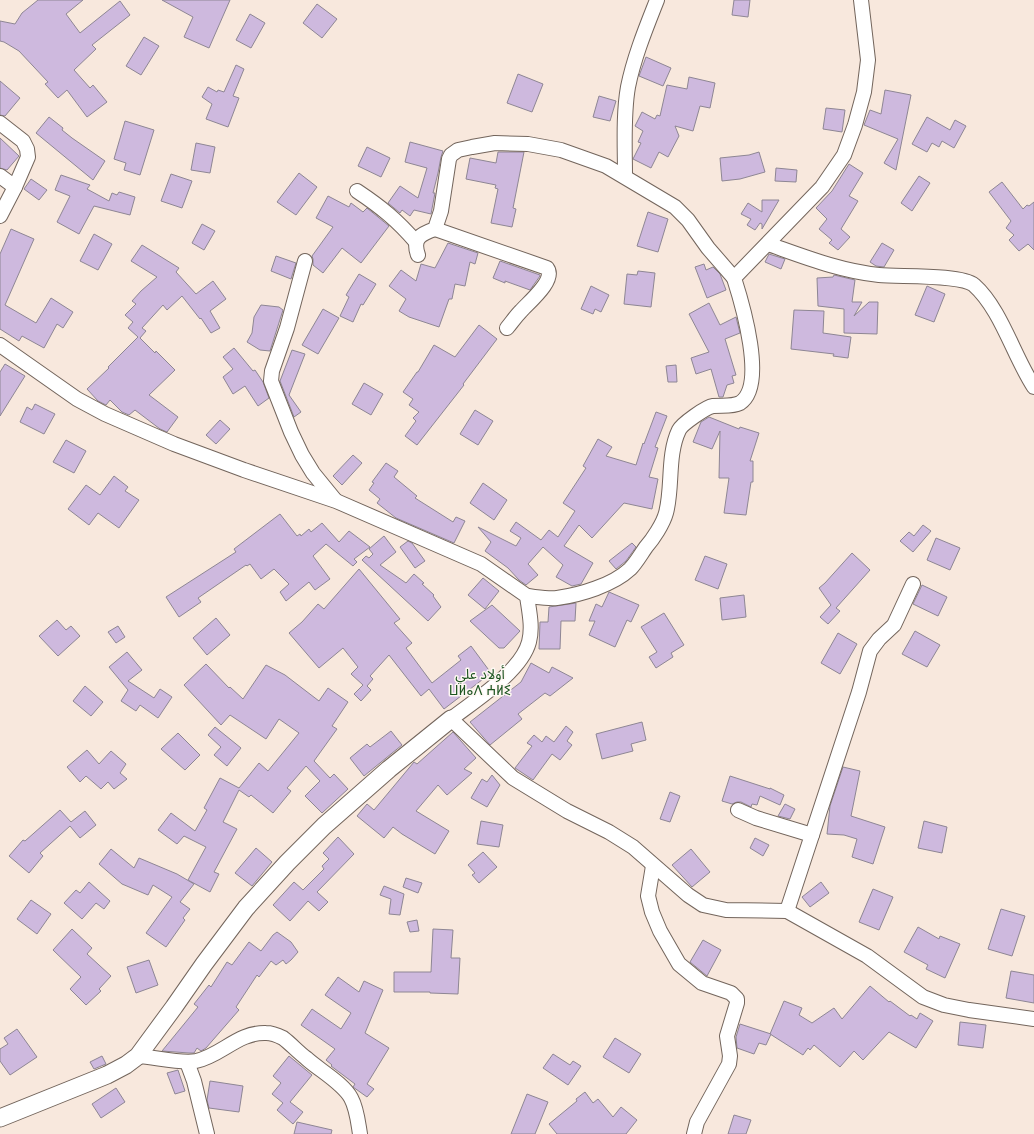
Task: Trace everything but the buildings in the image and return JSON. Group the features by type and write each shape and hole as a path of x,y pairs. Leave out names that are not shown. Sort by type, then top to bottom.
{"street":[{"path":"625,176 628,88 635,60 657,0"},
{"path":"734,278 822,187 844,155 864,92 868,60 861,0"},
{"path":"0,123 23,142 27,149 28,157 0,216"},
{"path":"0,345 77,399 105,414 181,446 244,470 336,501 481,564 527,596 557,598 588,591 609,582 629,569 653,538 666,515 675,440 680,428 702,411 712,406 733,405 740,402 747,396 751,383 749,334 734,278 711,253 688,220 675,207 606,166 561,150 528,144 496,143 458,150 451,155 449,159 441,211 435,228"},
{"path":"0,176 15,187"},
{"path":"357,191 384,209 402,224 417,248 424,233 435,228 547,268 550,274 545,285 520,311 507,328"},
{"path":"768,244 828,265 878,275 953,278 973,284 987,300 1034,387"},
{"path":"305,261 287,328 272,371 271,381 291,432 302,455 313,473 336,501"},
{"path":"788,911 870,651 879,639 894,625 913,584"},
{"path":"0,1118 107,1075 126,1065 138,1056 246,908 288,863 324,826 389,769 503,678 519,661 528,643 531,625 527,596"},
{"path":"451,719 513,778 566,811 609,832 633,847 688,895 702,904 726,910 788,911 868,956 923,997 944,1005 969,1010 1034,1018"},
{"path":"738,810 756,818 812,835"},
{"path":"653,866 648,896 652,912 660,931 679,964 702,983 731,993 737,999 727,1036 730,1056 729,1064 697,1122 694,1134"},
{"path":"138,1056 188,1062 196,1061 248,1035 256,1033 274,1034 288,1042 310,1062 343,1088 353,1103 360,1134"},
{"path":"188,1062 207,1134"}],"district":[{"name":"أولاد علي ⵡⵍⴰⴷ ⵄⵍⵉ","path":"480,682"}]}
